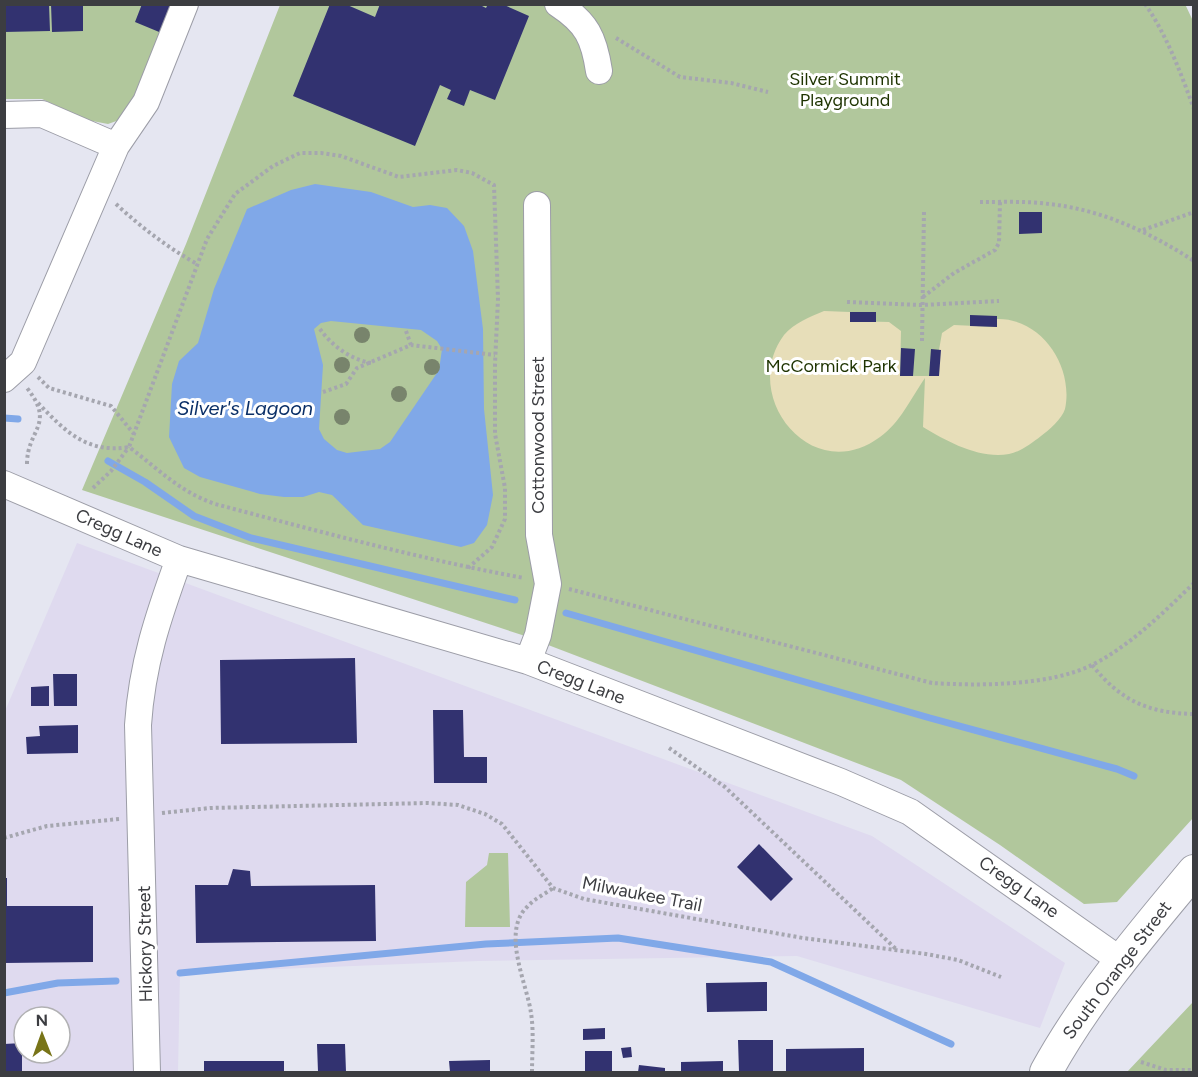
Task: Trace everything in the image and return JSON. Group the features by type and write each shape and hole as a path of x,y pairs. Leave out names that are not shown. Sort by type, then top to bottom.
{"main road":[{"name":"South Orange Street","path":"1046,1072 1071,1028 1120,960 1194,871"}],"street":[{"path":"14,370 116,146 146,102 184,4"},
{"path":"558,4 571,12 594,39 599,71"},
{"path":"4,115 42,114 116,146"},
{"name":"Cottonwood Street","path":"528,661 538,635 548,584 539,535 537,204"},
{"name":"Cregg Lane","path":"4,484 179,560 528,661 841,782 910,812 1120,960"},
{"name":"Hickory Street","path":"147,1072 153,814 138,725 141,682 156,621 179,560"}],"path":[{"path":"1145,4 1178,69 1194,109"},
{"path":"611,36 680,77 730,83 768,92"},
{"path":"93,488 111,471 129,447 207,239 235,194 273,166 300,153 340,156 399,177 457,170 472,173 494,185 498,299 495,434 505,488 505,519 492,548 468,568"},
{"path":"99,187 142,229 197,264"},
{"path":"980,201 1050,204 1111,217 1158,237 1194,261"},
{"path":"923,297 954,273 995,250 999,243 1000,202"},
{"path":"922,341 924,211"},
{"path":"1142,231 1194,212"},
{"path":"847,302 922,305 999,301"},
{"path":"320,328 328,341 338,348 357,360 371,363"},
{"path":"406,332 411,345"},
{"path":"323,392 346,384 357,368 411,345 495,355"},
{"path":"14,370 49,388 111,406 134,434"},
{"path":"14,370 65,432 92,444 114,450 129,447 190,495 216,504 468,568 524,578"},
{"path":"27,464 27,450 40,423 39,403"},
{"path":"566,588 932,683 982,687 1060,675 1092,665 1136,636 1194,583"},
{"path":"1092,665 1110,687 1138,705 1165,713 1194,714"},
{"path":"669,748 724,787 897,951"},
{"path":"153,814 210,807 428,803 458,805 485,814 502,824 553,888 526,907 519,918 516,957 531,1012 532,1072"},
{"path":"4,838 47,826 112,819"},
{"name":"Milwaukee Trail","path":"553,888 606,904 958,960 1001,977"},
{"path":"1142,1062 1166,1070 1194,1070"}],"shaded area":[{"path":"77,543 872,836 1065,963 1040,1028 797,956 478,961 180,973 178,1072 5,1072 5,711"}],"green space":[{"name":"McCormick Park","path":"1185,4 1193,21 1193,818 1117,902 1084,904 901,780 522,635 82,490 186,244 280,5"},
{"path":"4,5 179,5 133,111 122,119 108,124 87,120 42,99 5,99"},
{"path":"489,853 508,853 510,927 465,927 466,882 487,865"},
{"path":"1193,1002 1193,1072 1127,1072"}],"sand":[{"path":"824,311 850,312 850,321 889,322 901,331 900,376 939,376 939,350 942,333 954,325 997,327 997,319 1013,321 1028,327 1041,336 1059,362 1067,393 1065,409 1048,431 1017,451 998,455 975,452 923,427 925,378 899,417 880,437 854,450 830,451 807,443 789,428 776,407 770,383 772,359 784,335 792,327"}],"water":[{"name":"Silver's Lagoon","path":"315,184 371,192 413,207 430,205 447,208 464,226 473,251 483,329 484,409 493,495 487,525 474,543 461,547 363,525 332,495 319,492 303,497 260,494 200,477 184,468 169,437 172,384 179,361 198,343 214,289 247,209 291,190","holes":["331,321 421,330 437,341 442,349 439,370 390,442 380,449 347,453 337,450 324,439 319,429 323,365 314,329 321,323"]}],"building":[{"path":"4,4 49,4 50,31 4,32"},
{"path":"51,4 83,4 83,31 52,32"},
{"path":"142,4 177,4 164,34 135,22"},
{"path":"330,4 345,4 375,17 380,4 478,4 486,8 488,4 502,4 529,16 495,100 470,90 464,106 447,99 451,90 440,85 415,146 293,96"},
{"path":"1019,212 1042,212 1042,233 1019,234"},
{"path":"850,312 876,312 876,322 850,322"},
{"path":"970,315 997,316 997,327 970,326"},
{"path":"901,348 915,349 913,376 900,376"},
{"path":"931,349 941,350 939,376 929,376"},
{"path":"355,658 357,743 221,744 220,660"},
{"path":"53,674 77,674 77,706 54,706"},
{"path":"49,686 49,706 31,706 31,687"},
{"path":"433,710 463,710 464,757 487,757 487,783 434,783"},
{"path":"78,725 78,753 27,754 26,737 40,736 39,726"},
{"path":"759,844 793,879 771,901 737,867"},
{"path":"233,869 250,871 251,886 375,885 376,941 196,943 195,885 228,885"},
{"path":"4,878 7,878 7,906 93,906 93,962 4,963"},
{"path":"767,982 767,1011 707,1012 706,983"},
{"path":"605,1028 605,1039 583,1040 583,1029"},
{"path":"738,1040 773,1040 773,1072 739,1072"},
{"path":"4,1044 12,1044 12,1065 22,1065 22,1072 4,1072"},
{"path":"317,1044 345,1044 346,1072 318,1072"},
{"path":"631,1047 632,1057 623,1058 621,1048"},
{"path":"864,1048 864,1072 786,1072 786,1049"},
{"path":"585,1051 612,1051 612,1072 585,1072"},
{"path":"490,1060 490,1072 450,1072 449,1061"},
{"path":"204,1061 284,1061 284,1072 204,1072"},
{"path":"723,1061 723,1072 681,1072 681,1062"},
{"path":"639,1065 665,1068 665,1072 638,1072"}],"waterway":[{"path":"4,418 18,419"},
{"path":"108,461 145,482 194,516 251,538 515,600"},
{"path":"566,613 930,718 1117,769 1134,776"},
{"path":"180,973 486,944 618,938 771,962 951,1044"},
{"path":"4,993 58,983 116,981"}],"park label":[{"name":"Silver Summit Playground","path":"845,89"}]}
